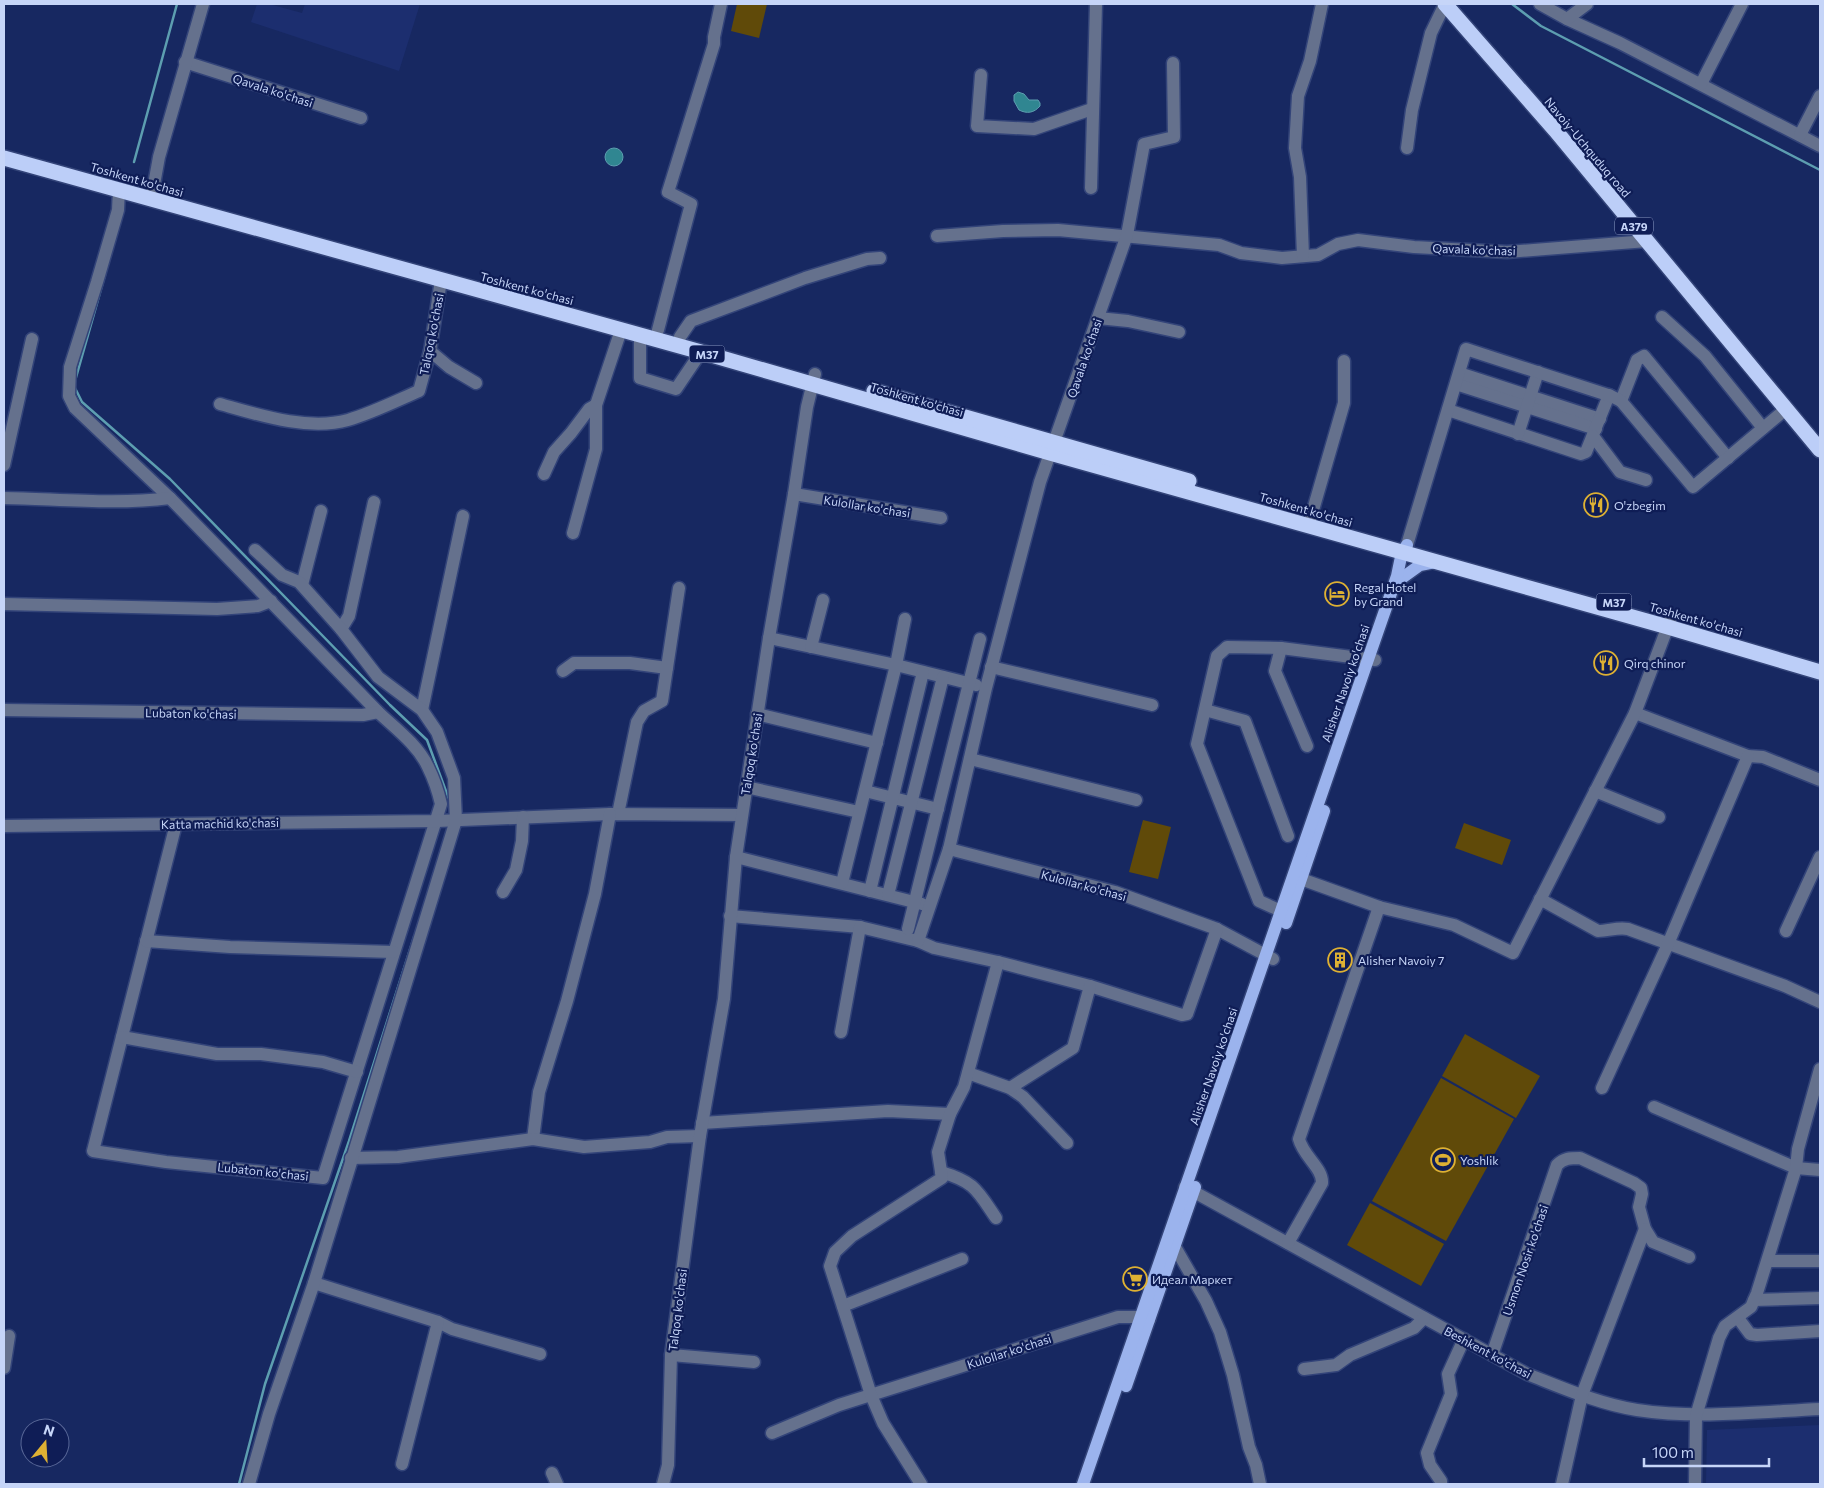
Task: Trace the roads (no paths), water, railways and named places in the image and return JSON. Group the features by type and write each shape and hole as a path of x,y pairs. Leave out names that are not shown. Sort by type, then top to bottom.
{"highway":[{"name":"Navoiy-Uchquduq road","path":"1445,4 1555,130 1820,450"},
{"name":"Toshkent ko'chasi","path":"4,148 658,330 813,379 1378,545 1406,550 1670,622 1820,672"},
{"name":"Toshkent ko'chasi","path":"4,158 640,336 813,379"},
{"name":"Toshkent ko'chasi","path":"1052,448 1311,517 1435,562 1820,661"}],"main road":[{"path":"1378,545 1389,556 1400,577 1420,565 1435,562"},
{"name":"Alisher Navoiy ko'chasi","path":"1083,1484 1145,1318 1269,958 1301,879 1400,577 1406,550"},
{"name":"Alisher Navoiy ko'chasi","path":"1269,958 1281,911 1372,659"},
{"name":"Alisher Navoiy ko'chasi","path":"1092,1484 1145,1318"}],"street":[{"path":"153,190 159,157 203,4"},
{"path":"658,330 691,204 668,192 714,44 721,4"},
{"path":"1091,188 1096,4"},
{"path":"1303,256 1300,177 1294,148 1298,96 1310,61 1322,4"},
{"path":"1407,148 1412,110 1431,33 1445,4"},
{"path":"1540,4 1567,20 1620,43 1820,146"},
{"path":"1567,20 1587,4"},
{"path":"1701,84 1742,4"},
{"name":"Qavala ko'chasi","path":"185,62 361,118"},
{"path":"1127,235 1144,144 1174,137 1173,63"},
{"path":"982,75 977,126 1034,129 1092,110"},
{"path":"1800,135 1820,96"},
{"name":"Lubaton ko'chasi","path":"119,189 116,219 70,367 69,396 75,408 170,498 408,741 428,765 435,781 441,804 322,1178 166,1162 93,1151 122,1036"},
{"name":"Qavala ko'chasi","path":"937,236 1003,230 1058,230 1219,245 1240,253 1282,258 1318,255 1338,244 1358,240 1414,247 1507,252 1647,241"},
{"name":"Qavala ko'chasi","path":"1052,448 1127,235"},
{"path":"680,337 691,321 720,312 805,278 867,259 880,258"},
{"name":"Talqoq ko'chasi","path":"220,404 262,416 311,424 347,420 419,391 430,351 441,280"},
{"path":"1662,317 1705,356 1763,428"},
{"path":"1098,318 1128,321 1179,332"},
{"path":"573,534 596,449 596,405 621,330"},
{"path":"640,336 640,378 676,389 701,352"},
{"path":"4,465 32,338"},
{"path":"1406,550 1466,348 1609,395 1621,401 1694,487 1786,409"},
{"path":"430,351 449,367 476,383"},
{"path":"1621,401 1637,360 1644,356 1728,458"},
{"path":"1311,517 1344,403 1344,361"},
{"path":"1518,434 1538,372"},
{"path":"1457,378 1529,401 1596,428 1620,472 1646,480"},
{"name":"Talqoq ko'chasi","path":"663,1484 668,1465 670,1355 700,1136 724,999 736,857 768,638 813,379"},
{"path":"1448,410 1580,454 1586,452 1609,395"},
{"path":"544,474 554,452 590,409 596,405"},
{"path":"918,941 948,849 991,667 1040,482 1052,448"},
{"name":"Kulollar ko'chasi","path":"794,494 940,518"},
{"path":"4,498 121,501 170,498"},
{"path":"341,629 349,616 374,502"},
{"path":"302,585 321,511"},
{"path":"422,710 463,516"},
{"path":"249,1484 269,1414 314,1283 456,820 454,778 437,732 422,710 378,677 341,629 299,582 282,575 254,550"},
{"path":"532,1139 539,1092 579,956 637,722 644,711 662,700 679,588"},
{"path":"811,647 823,600"},
{"path":"4,604 217,609 258,606 271,601"},
{"path":"842,884 896,665 905,619"},
{"path":"1301,879 1379,907 1454,926 1513,953 1635,713 1670,622"},
{"path":"768,638 896,665 986,688"},
{"path":"908,929 980,639"},
{"path":"1281,911 1259,901 1197,744 1218,656 1227,647 1281,648 1372,659"},
{"path":"1281,648 1275,671 1307,746"},
{"path":"563,671 574,663 630,663 667,668"},
{"path":"991,667 1152,705"},
{"path":"870,890 923,672"},
{"path":"888,895 943,677"},
{"name":"Lubaton ko'chasi","path":"4,710 354,715 378,712"},
{"path":"1205,710 1245,721 1288,836"},
{"path":"1635,713 1748,756 1763,757 1820,780"},
{"path":"757,714 877,743"},
{"path":"1602,1088 1668,944 1748,756"},
{"path":"970,758 1136,800"},
{"path":"746,787 859,812"},
{"path":"865,791 938,810"},
{"path":"1595,791 1658,817"},
{"name":"Katta machid ko'chasi","path":"4,826 437,821 614,814 742,815"},
{"path":"503,892 516,870 522,842 523,817"},
{"path":"176,824 122,1036 217,1054 261,1054 323,1062 357,1072"},
{"name":"Kulollar ko'chasi","path":"948,849 1115,892 1217,929 1269,958"},
{"path":"736,857 930,906"},
{"path":"1786,931 1820,857"},
{"path":"1540,899 1598,931 1608,931 1618,927 1628,929 1785,986 1820,1002"},
{"path":"1288,1242 1322,1183 1319,1171 1302,1149 1299,1139 1379,907"},
{"path":"730,916 860,927 918,941 934,948 998,962 1090,986 1182,1015 1188,1014 1217,929"},
{"path":"841,1032 860,927"},
{"path":"146,941 230,947 394,952"},
{"path":"921,1484 883,1423 871,1395 830,1266 835,1252 852,1236 942,1178 938,1152 950,1114 964,1087 998,962"},
{"path":"1010,1088 1073,1048 1090,986"},
{"path":"1695,1484 1696,1416 1718,1338 1725,1326 1738,1318 1750,1307 1754,1300 1768,1261 1796,1168 1798,1149 1820,1069"},
{"path":"968,1073 1010,1088 1023,1097 1067,1143"},
{"path":"1654,1107 1796,1168 1820,1170"},
{"path":"702,1123 888,1111 950,1114"},
{"path":"351,1158 398,1156 532,1139 584,1147 642,1142 667,1137 700,1136"},
{"name":"Usmon Nosir ko'chasi","path":"1492,1355 1558,1165 1562,1160 1580,1158 1641,1188 1642,1194 1639,1208 1645,1229"},
{"path":"941,1172 960,1177 974,1186 996,1218"},
{"name":"Beshkent ko'chasi","path":"1189,1189 1527,1374 1582,1396 1635,1410 1696,1416 1820,1409"},
{"path":"1645,1229 1653,1242 1689,1258"},
{"path":"1562,1484 1582,1396 1645,1229"},
{"path":"1172,1241 1220,1332 1233,1375 1249,1447 1256,1465 1260,1484"},
{"path":"842,1306 962,1259"},
{"path":"1768,1261 1820,1261"},
{"path":"314,1283 438,1322 452,1329 540,1354"},
{"path":"1754,1300 1820,1298"},
{"name":"Kulollar ko'chasi","path":"772,1433 839,1405 1118,1317 1145,1318"},
{"path":"1304,1368 1336,1366 1350,1355 1414,1328 1424,1318"},
{"path":"1738,1318 1750,1334 1820,1331"},
{"path":"402,1464 438,1322"},
{"path":"4,1368 9,1336"},
{"path":"1441,1484 1441,1481 1430,1465 1427,1453 1450,1394 1448,1374 1464,1339"},
{"path":"670,1355 754,1362"}],"waterway":[{"path":"134,162 177,4"},
{"path":"1512,4 1541,26 1820,170"},
{"path":"75,381 105,275"},
{"path":"74,386 82,402 170,479 390,705 427,740 450,802"},
{"path":"239,1484 265,1384 349,1141 414,937"}],"place":[{"name":"O'zbegim","path":"1596,505"},
{"name":"Regal Hotel by Grand","path":"1337,594"},
{"name":"Qirq chinor","path":"1606,663"},
{"name":"Alisher Navoiy 7","path":"1340,960"},
{"name":"Yoshlik","path":"1443,1160"},
{"name":"Идеал Маркет","path":"1135,1279"}]}
